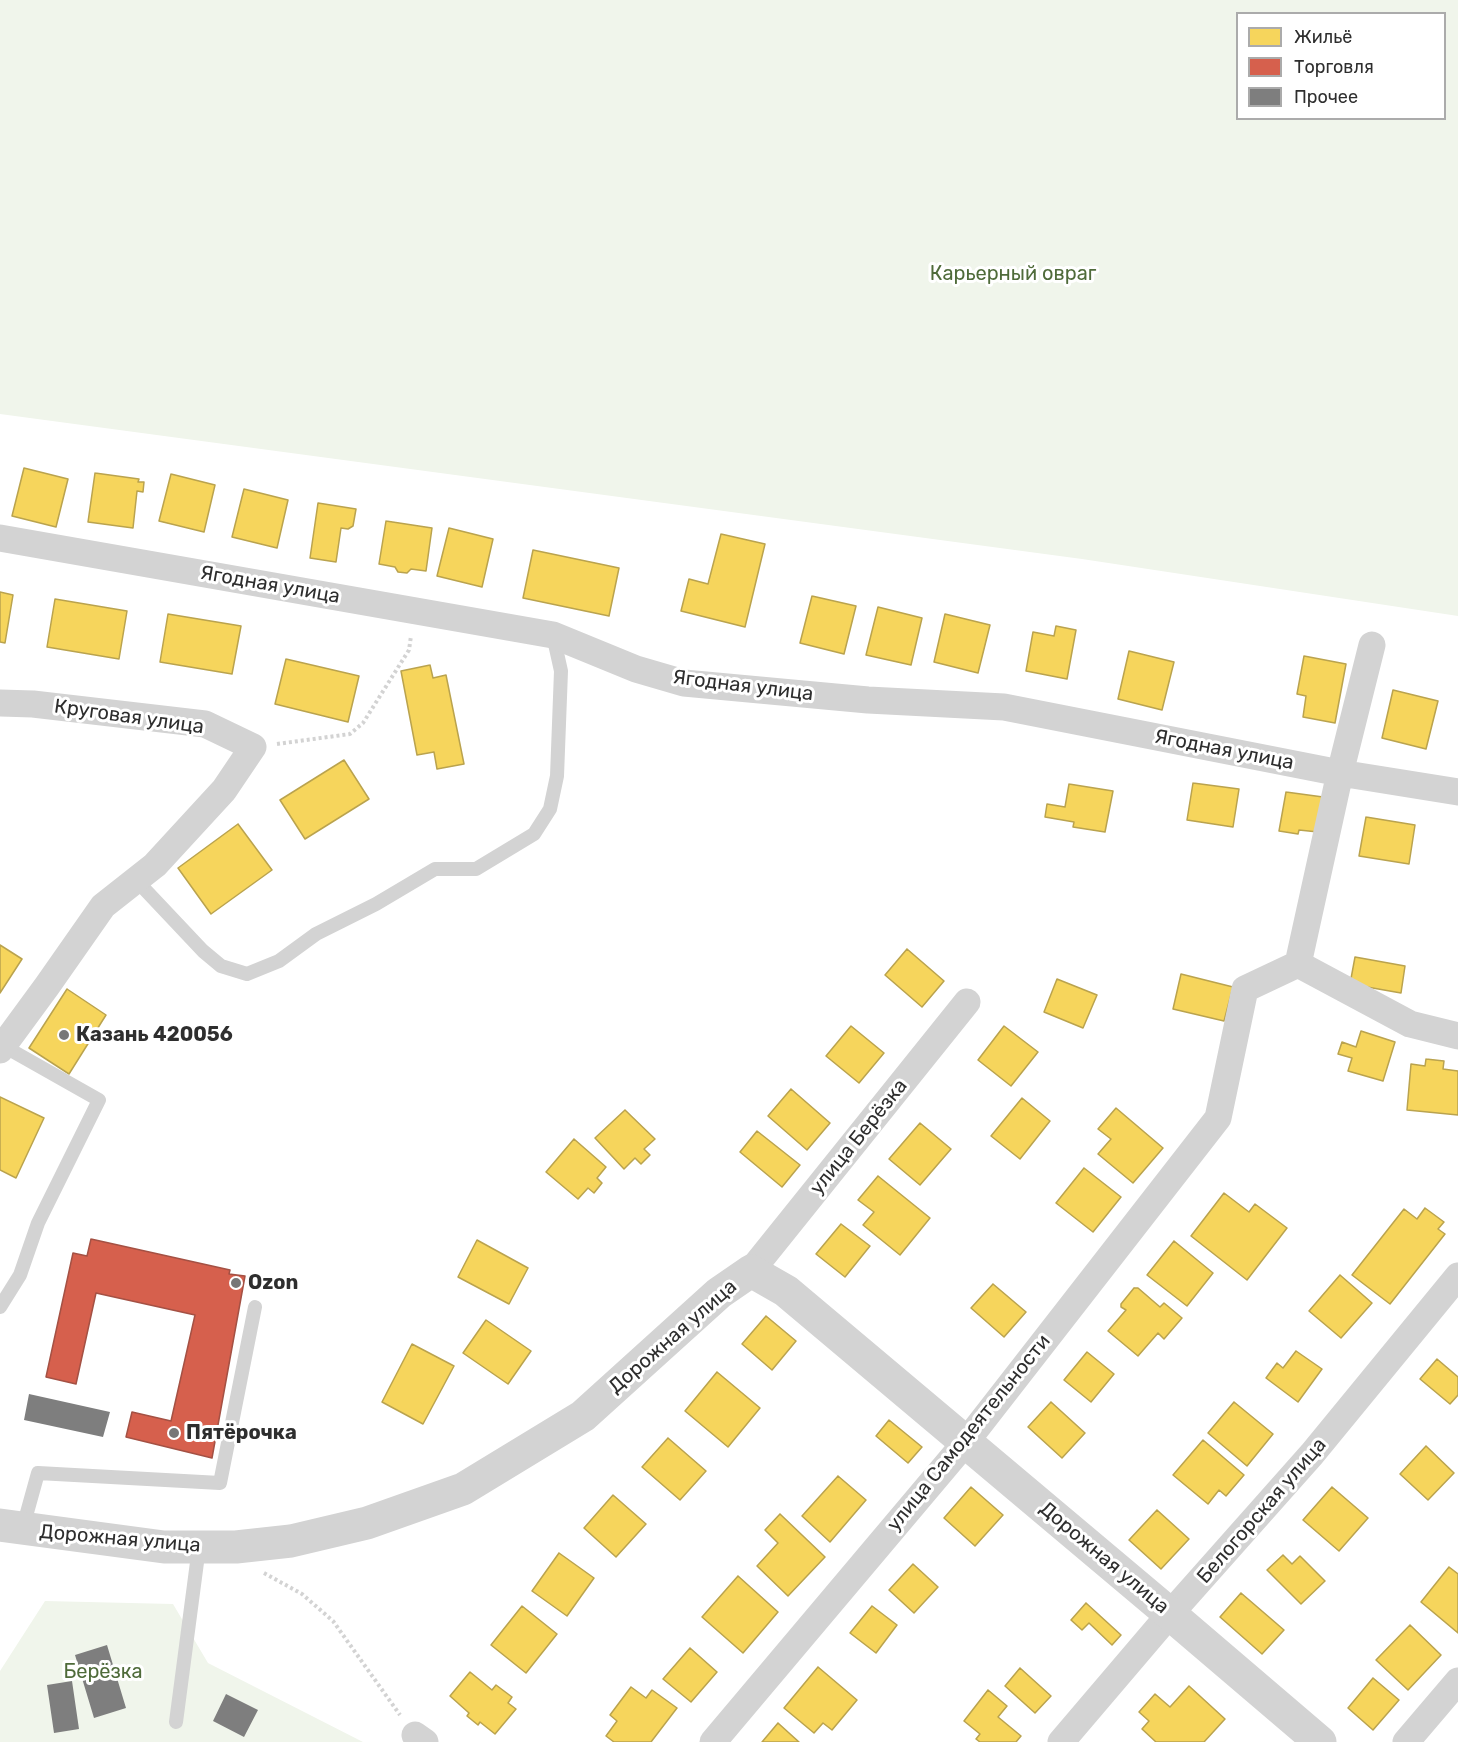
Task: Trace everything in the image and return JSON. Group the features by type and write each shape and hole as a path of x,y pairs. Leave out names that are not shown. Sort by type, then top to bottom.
{"street":[{"name":"Ягодная улица","path":"0,538 416,609 554,635 636,669 684,683 868,700 1004,707 1340,773 1458,792"},
{"path":"1372,645 1340,773 1298,963 1410,1024 1458,1036"},
{"name":"Круговая улица","path":"0,703 33,704 205,724 253,747"},
{"path":"1,1047 48,986 103,906 154,865 224,790 253,747"},
{"name":"улица Самодеятельности","path":"713,1742 965,1443 1218,1118 1245,989 1298,963"},
{"name":"улица Берёзка","path":"751,1271 967,1002"},
{"name":"Дорожная улица","path":"11,1528 164,1547 236,1547 291,1540 367,1523 463,1489 583,1416 719,1293 751,1271 786,1291 1320,1742"},
{"name":"Белогорская улица","path":"1061,1742 1170,1614 1312,1454 1458,1276"},
{"path":"1406,1742 1458,1682"}],"lane":[{"path":"136,879 203,951 221,966 247,974 279,961 316,934 375,904 435,869 476,869 534,834 550,809 558,776 561,671 554,635"},
{"path":"0,1307 20,1275 38,1223 99,1100 1,1047"},
{"path":"11,1528 38,1473 220,1484 255,1307"},
{"path":"176,1722 199,1547"}],"path":[{"path":"253,747 350,734 363,723 409,650 416,609"},
{"path":"257,1569 302,1594 333,1621 420,1738"}],"green space":[{"name":"Карьерный овраг","path":"0,0 1458,0 1458,616 1082,559 0,414"},
{"name":"Берёзка","path":"45,1601 173,1604 208,1663 363,1742 0,1742 0,1671"}],"building: Жильё":[{"path":"24,468 68,479 56,527 12,516"},
{"path":"95,473 139,479 138,482 144,482 143,492 137,491 133,528 88,522"},
{"path":"171,474 215,485 204,532 159,521"},
{"path":"244,489 288,500 277,548 232,537"},
{"path":"318,503 356,509 353,526 348,529 341,528 336,562 310,558"},
{"path":"386,521 432,528 426,571 411,569 407,573 398,572 395,567 379,564"},
{"path":"449,528 493,539 482,587 437,576"},
{"path":"721,534 765,544 745,627 681,611 689,579 708,584"},
{"path":"533,550 619,568 609,616 523,598"},
{"path":"0,592 13,595 5,643 0,642"},
{"path":"812,596 856,606 844,654 800,643"},
{"path":"55,599 127,611 119,659 47,647"},
{"path":"878,607 922,618 911,665 866,655"},
{"path":"168,614 241,626 232,674 160,662"},
{"path":"945,614 990,625 978,673 934,662"},
{"path":"1056,626 1076,630 1067,679 1026,671 1033,632 1054,636"},
{"path":"1129,651 1174,662 1162,710 1118,699"},
{"path":"1304,656 1346,664 1335,723 1303,717 1306,696 1297,694"},
{"path":"286,659 359,676 348,722 275,704"},
{"path":"430,665 433,678 446,675 464,764 437,769 434,752 417,755 401,671"},
{"path":"1393,690 1438,701 1426,749 1382,738"},
{"path":"344,760 369,799 305,839 280,800"},
{"path":"1193,783 1239,789 1233,827 1187,820"},
{"path":"1069,784 1113,791 1105,832 1073,827 1074,822 1045,817 1047,804 1065,807"},
{"path":"1286,792 1323,797 1318,832 1299,830 1298,834 1279,831"},
{"path":"1366,817 1415,825 1409,864 1359,856"},
{"path":"238,824 272,870 211,914 178,868"},
{"path":"0,945 22,959 0,993"},
{"path":"907,949 944,981 922,1007 885,975"},
{"path":"1355,957 1405,966 1401,993 1350,984"},
{"path":"1181,974 1233,987 1224,1021 1173,1009"},
{"path":"1057,979 1097,995 1083,1028 1044,1012"},
{"path":"67,989 106,1015 69,1074 29,1048"},
{"path":"851,1026 884,1053 859,1083 826,1056"},
{"path":"1004,1026 1038,1052 1011,1086 978,1060"},
{"path":"1361,1031 1395,1042 1383,1081 1348,1071 1352,1058 1338,1054 1342,1042 1356,1047"},
{"path":"1426,1059 1444,1061 1443,1069 1458,1071 1458,1115 1407,1110 1411,1064 1425,1066"},
{"path":"791,1089 830,1123 807,1150 768,1116"},
{"path":"0,1097 44,1118 16,1178 0,1170"},
{"path":"1022,1098 1050,1121 1020,1159 991,1136"},
{"path":"1116,1108 1163,1148 1133,1183 1098,1154 1111,1139 1098,1129"},
{"path":"625,1110 655,1139 644,1149 650,1155 641,1164 635,1158 624,1169 595,1138"},
{"path":"920,1123 951,1149 920,1185 889,1159"},
{"path":"757,1131 800,1165 782,1187 740,1152"},
{"path":"574,1139 606,1167 597,1178 602,1183 594,1193 588,1188 578,1199 546,1172"},
{"path":"1084,1168 1121,1197 1093,1232 1056,1203"},
{"path":"878,1176 930,1218 900,1255 863,1225 874,1212 858,1200"},
{"path":"1224,1193 1249,1212 1255,1204 1287,1228 1247,1280 1191,1236"},
{"path":"1425,1208 1444,1222 1438,1229 1445,1234 1390,1304 1352,1275 1404,1209 1417,1219"},
{"path":"841,1224 870,1246 845,1277 816,1254"},
{"path":"477,1240 528,1268 509,1304 458,1277"},
{"path":"1174,1241 1213,1273 1187,1306 1147,1275"},
{"path":"1340,1275 1372,1303 1341,1338 1309,1311"},
{"path":"993,1284 1026,1312 1004,1337 971,1308"},
{"path":"1134,1288 1138,1288 1160,1307 1164,1303 1182,1318 1164,1339 1158,1333 1138,1356 1108,1331 1126,1310 1121,1307 1121,1304"},
{"path":"766,1316 796,1341 772,1370 742,1344"},
{"path":"486,1320 531,1351 508,1384 463,1353"},
{"path":"412,1344 454,1366 423,1424 382,1402"},
{"path":"1296,1351 1322,1369 1298,1402 1266,1378 1277,1363 1283,1368"},
{"path":"1087,1352 1114,1374 1091,1402 1064,1380"},
{"path":"1437,1359 1458,1377 1458,1395 1450,1404 1420,1379"},
{"path":"717,1372 760,1408 728,1447 685,1411"},
{"path":"1051,1402 1085,1433 1062,1458 1028,1427"},
{"path":"1234,1402 1273,1434 1247,1466 1208,1433"},
{"path":"889,1420 922,1447 908,1463 876,1436"},
{"path":"668,1438 706,1471 680,1500 642,1467"},
{"path":"1203,1440 1244,1475 1226,1496 1219,1490 1208,1504 1173,1475"},
{"path":"1426,1446 1454,1473 1428,1500 1400,1474"},
{"path":"838,1476 866,1500 830,1542 802,1516"},
{"path":"971,1487 1003,1515 975,1546 944,1518"},
{"path":"1332,1487 1368,1518 1339,1551 1303,1520"},
{"path":"613,1495 646,1524 616,1557 584,1528"},
{"path":"1157,1510 1189,1539 1161,1569 1129,1540"},
{"path":"780,1514 825,1557 788,1596 757,1566 778,1543 765,1530"},
{"path":"559,1553 594,1578 567,1616 532,1591"},
{"path":"1283,1555 1292,1564 1300,1556 1325,1581 1301,1604 1267,1570"},
{"path":"913,1564 938,1587 914,1613 889,1590"},
{"path":"1449,1567 1458,1574 1458,1633 1421,1602"},
{"path":"738,1576 778,1612 743,1653 702,1617"},
{"path":"1241,1593 1284,1630 1262,1654 1220,1617"},
{"path":"1086,1603 1121,1635 1112,1645 1089,1623 1082,1630 1071,1620"},
{"path":"522,1606 557,1634 526,1673 491,1645"},
{"path":"872,1606 897,1625 876,1653 850,1633"},
{"path":"1410,1625 1441,1655 1408,1690 1376,1660"},
{"path":"690,1648 717,1672 691,1702 663,1679"},
{"path":"818,1667 857,1700 832,1730 823,1723 814,1733 784,1708"},
{"path":"1020,1668 1051,1696 1035,1713 1005,1686"},
{"path":"470,1672 492,1690 496,1685 512,1697 508,1703 516,1709 495,1734 480,1722 478,1725 467,1716 469,1713 450,1696"},
{"path":"1373,1678 1399,1700 1373,1730 1348,1708"},
{"path":"1189,1686 1225,1719 1204,1742 1156,1742 1142,1729 1149,1721 1139,1712 1155,1694 1170,1707"},
{"path":"631,1687 646,1698 652,1690 677,1708 651,1742 614,1742 606,1736 617,1721 610,1715"},
{"path":"988,1690 1007,1706 998,1717 1021,1736 1016,1742 980,1742 976,1739 980,1734 964,1721"},
{"path":"778,1723 799,1742 762,1742"}],"building: Торговля":[{"path":"91,1239 230,1270 229,1274 245,1276 212,1458 126,1437 132,1412 171,1421 195,1315 96,1293 76,1384 46,1377 73,1253 87,1256"}],"building: Прочее":[{"path":"29,1394 110,1412 103,1437 24,1420"},
{"path":"107,1645 126,1708 94,1718 75,1655"},
{"path":"72,1681 79,1729 54,1733 47,1685"},
{"path":"226,1694 258,1710 244,1737 213,1721"}],"place":[{"name":"Казань 420056","path":"64,1035"},
{"name":"Ozon","path":"236,1283"},
{"name":"Пятёрочка","path":"174,1433"}]}
